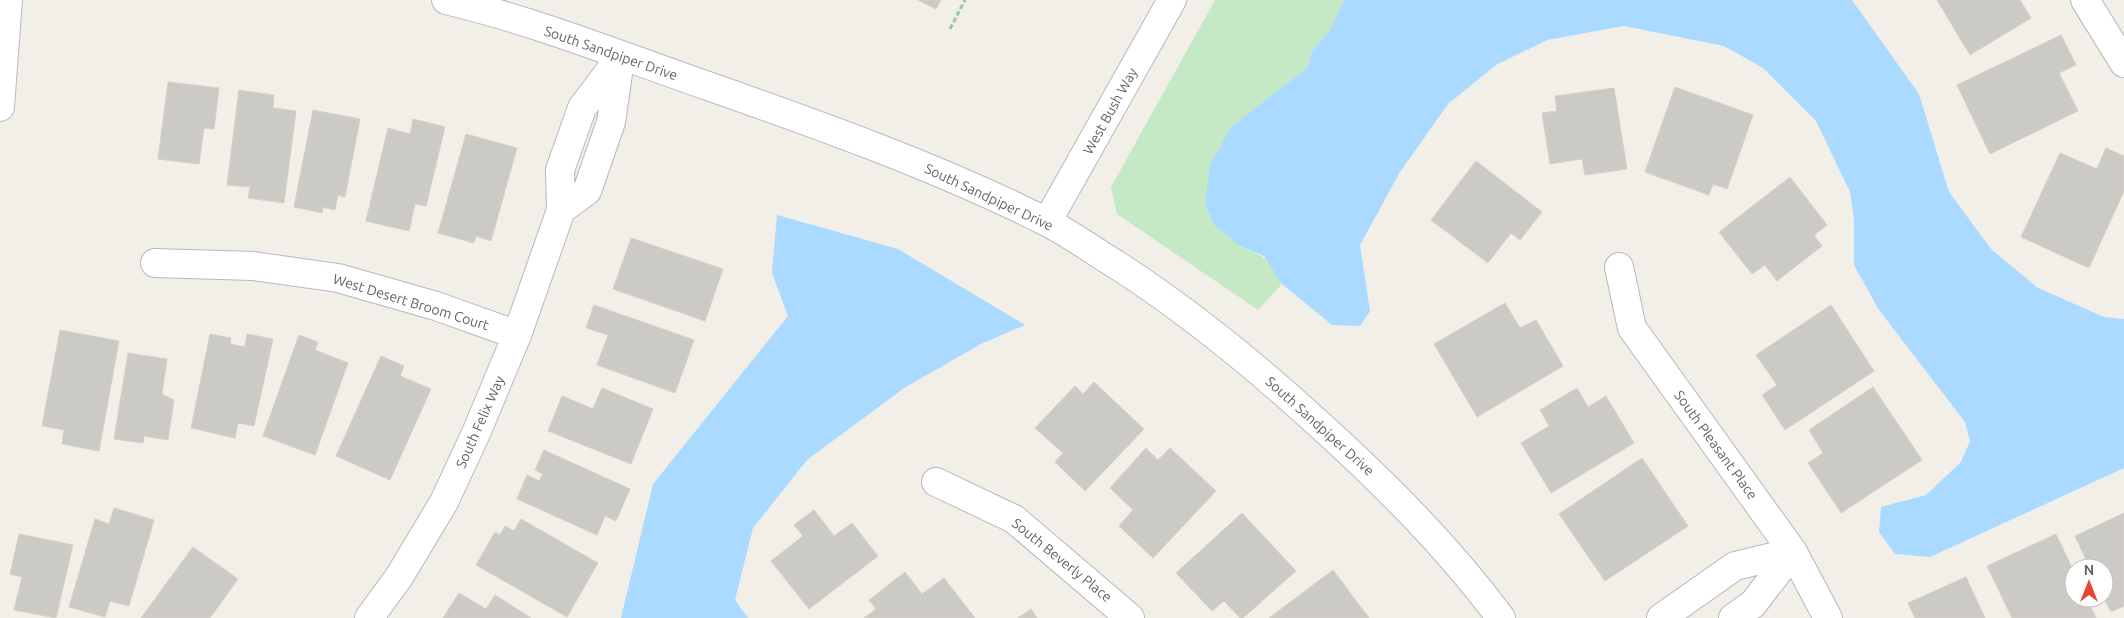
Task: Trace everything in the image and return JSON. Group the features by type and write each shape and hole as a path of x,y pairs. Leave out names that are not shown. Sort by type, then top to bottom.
{"street":[{"path":"0,107 8,0"},
{"name":"South Sandpiper Drive","path":"446,0 508,18 621,56 826,128 902,158 1048,222 1142,282 1218,336 1298,405 1411,511 1473,581 1501,618"},
{"name":"West Bush Way","path":"1048,222 1172,0"},
{"path":"2085,0 2124,64"},
{"name":"South Felix Way","path":"369,618 399,577 444,502 477,431 517,335 561,210 560,170 582,108 621,56"},
{"name":"West Desert Broom Court","path":"155,263 253,266 338,278 436,306 517,335"},
{"name":"South Pleasant Place","path":"1619,267 1632,328 1793,552 1828,618"},
{"name":"South Beverly Place","path":"936,482 1014,519 1130,618"},
{"path":"1661,618 1735,566 1793,552"},
{"path":"1732,618 1753,604 1793,552"}],"path":[{"path":"950,29 965,0"}],"green space":[{"path":"1215,0 1344,0 1330,30 1312,51 1308,67 1231,127 1240,246 1262,256 1274,269 1282,284 1258,310 1117,214 1111,187"}],"water":[{"path":"1344,0 1852,0 1919,94 1949,192 1991,249 2038,288 2104,317 2124,319 2124,468 1930,557 1895,554 1879,532 1881,507 1926,495 1961,462 1970,441 1965,422 1879,310 1854,265 1854,219 1850,192 1816,121 1763,68 1724,46 1624,26 1547,40 1496,65 1448,104 1400,172 1360,245 1370,311 1360,326 1332,325 1282,284 1264,256 1240,246 1214,225 1205,203 1210,165 1231,127 1308,67 1312,51 1330,30"},
{"path":"777,215 898,249 1025,325 981,344 904,388 807,460 753,528 735,600 748,618 621,618 653,484 788,316 772,273"}],"building":[{"path":"918,0 941,0 936,9"},
{"path":"1937,0 2020,0 2031,18 1970,55"},
{"path":"2061,35 2076,65 2059,73 2078,111 1990,154 1957,85"},
{"path":"168,82 219,88 214,129 204,128 199,164 158,159"},
{"path":"1675,87 1753,115 1727,189 1713,184 1709,195 1645,172"},
{"path":"1614,88 1627,169 1585,175 1582,159 1550,164 1542,113 1557,111 1555,96"},
{"path":"239,90 274,95 273,108 296,111 284,203 248,198 250,187 227,185"},
{"path":"313,110 360,119 345,197 338,195 335,210 323,207 322,213 294,207"},
{"path":"413,119 445,127 426,206 415,204 409,231 366,221 388,128 410,134"},
{"path":"466,134 517,148 491,241 476,236 474,243 438,233"},
{"path":"2106,148 2124,156 2124,191 2089,268 2021,237 2060,153 2097,169"},
{"path":"1476,161 1542,212 1520,240 1511,233 1488,263 1431,220"},
{"path":"1790,177 1827,225 1814,235 1822,246 1777,281 1765,265 1752,274 1719,232"},
{"path":"631,238 723,269 705,321 613,289"},
{"path":"1505,303 1520,328 1536,320 1563,366 1477,417 1434,344"},
{"path":"594,305 694,340 675,393 597,365 608,335 586,328"},
{"path":"1831,305 1874,371 1785,430 1762,395 1777,385 1756,355"},
{"path":"60,330 119,341 99,451 62,444 64,430 42,426"},
{"path":"210,334 231,338 230,344 245,347 247,334 273,339 254,426 238,423 235,438 191,428"},
{"path":"299,335 318,342 315,350 348,363 315,455 263,436"},
{"path":"128,353 167,359 162,394 174,400 168,440 144,436 143,443 114,439"},
{"path":"381,356 404,366 400,376 431,389 390,480 336,456"},
{"path":"1094,382 1144,429 1085,491 1055,462 1063,453 1035,428 1075,386 1083,394"},
{"path":"1873,387 1922,460 1841,513 1808,463 1823,453 1809,430"},
{"path":"602,388 653,409 631,464 548,431 562,396 593,409"},
{"path":"1577,388 1588,407 1606,396 1634,443 1551,493 1521,443 1549,426 1540,410"},
{"path":"1146,448 1158,460 1170,448 1216,491 1153,558 1119,526 1133,510 1110,488"},
{"path":"544,450 630,489 616,521 605,516 597,535 517,499 527,475 539,481 543,474 535,470"},
{"path":"1642,458 1688,526 1605,581 1559,514"},
{"path":"114,508 154,520 129,606 110,601 105,617 69,607 95,519 109,524"},
{"path":"814,510 834,536 852,523 878,556 809,609 771,561 803,536 794,525"},
{"path":"1242,513 1296,571 1243,618 1240,618 1224,601 1212,611 1176,573"},
{"path":"2124,513 2124,606 2111,612 2109,608 2114,608 2114,558 2085,558 2075,536"},
{"path":"521,519 598,563 567,617 476,565 495,532 500,535 505,526 514,531"},
{"path":"19,534 73,545 56,618 14,610 22,577 10,574"},
{"path":"2056,534 2067,558 2064,558 2064,608 2092,608 2096,618 2012,618 1987,566"},
{"path":"193,547 238,579 210,618 141,618"},
{"path":"1333,570 1369,618 1269,618"},
{"path":"905,572 922,594 944,578 975,618 864,618 876,609 869,600"},
{"path":"1966,577 1985,618 1915,618 1908,603"},
{"path":"459,593 486,609 495,595 531,618 443,618"},
{"path":"1031,609 1037,618 1018,618"}]}
